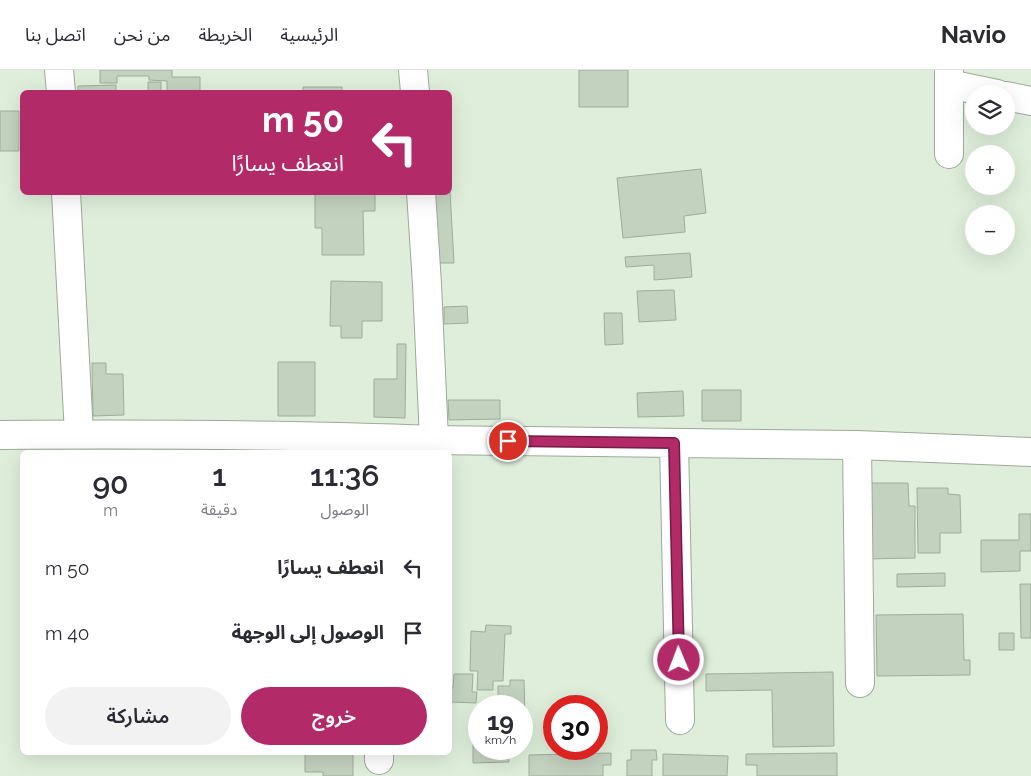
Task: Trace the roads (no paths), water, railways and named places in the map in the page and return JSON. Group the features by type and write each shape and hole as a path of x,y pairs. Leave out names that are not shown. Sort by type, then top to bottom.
{"street":[{"path":"59,70 60,90"},
{"path":"413,70 415,90"},
{"path":"948,154 949,77 971,85"},
{"path":"1015,98 1031,101"},
{"path":"66,195 79,434"},
{"path":"421,195 434,440"},
{"path":"0,435 79,434 376,445 434,440 858,444 1031,452"},
{"path":"674,443 680,720"},
{"path":"858,444 860,683"}]}
